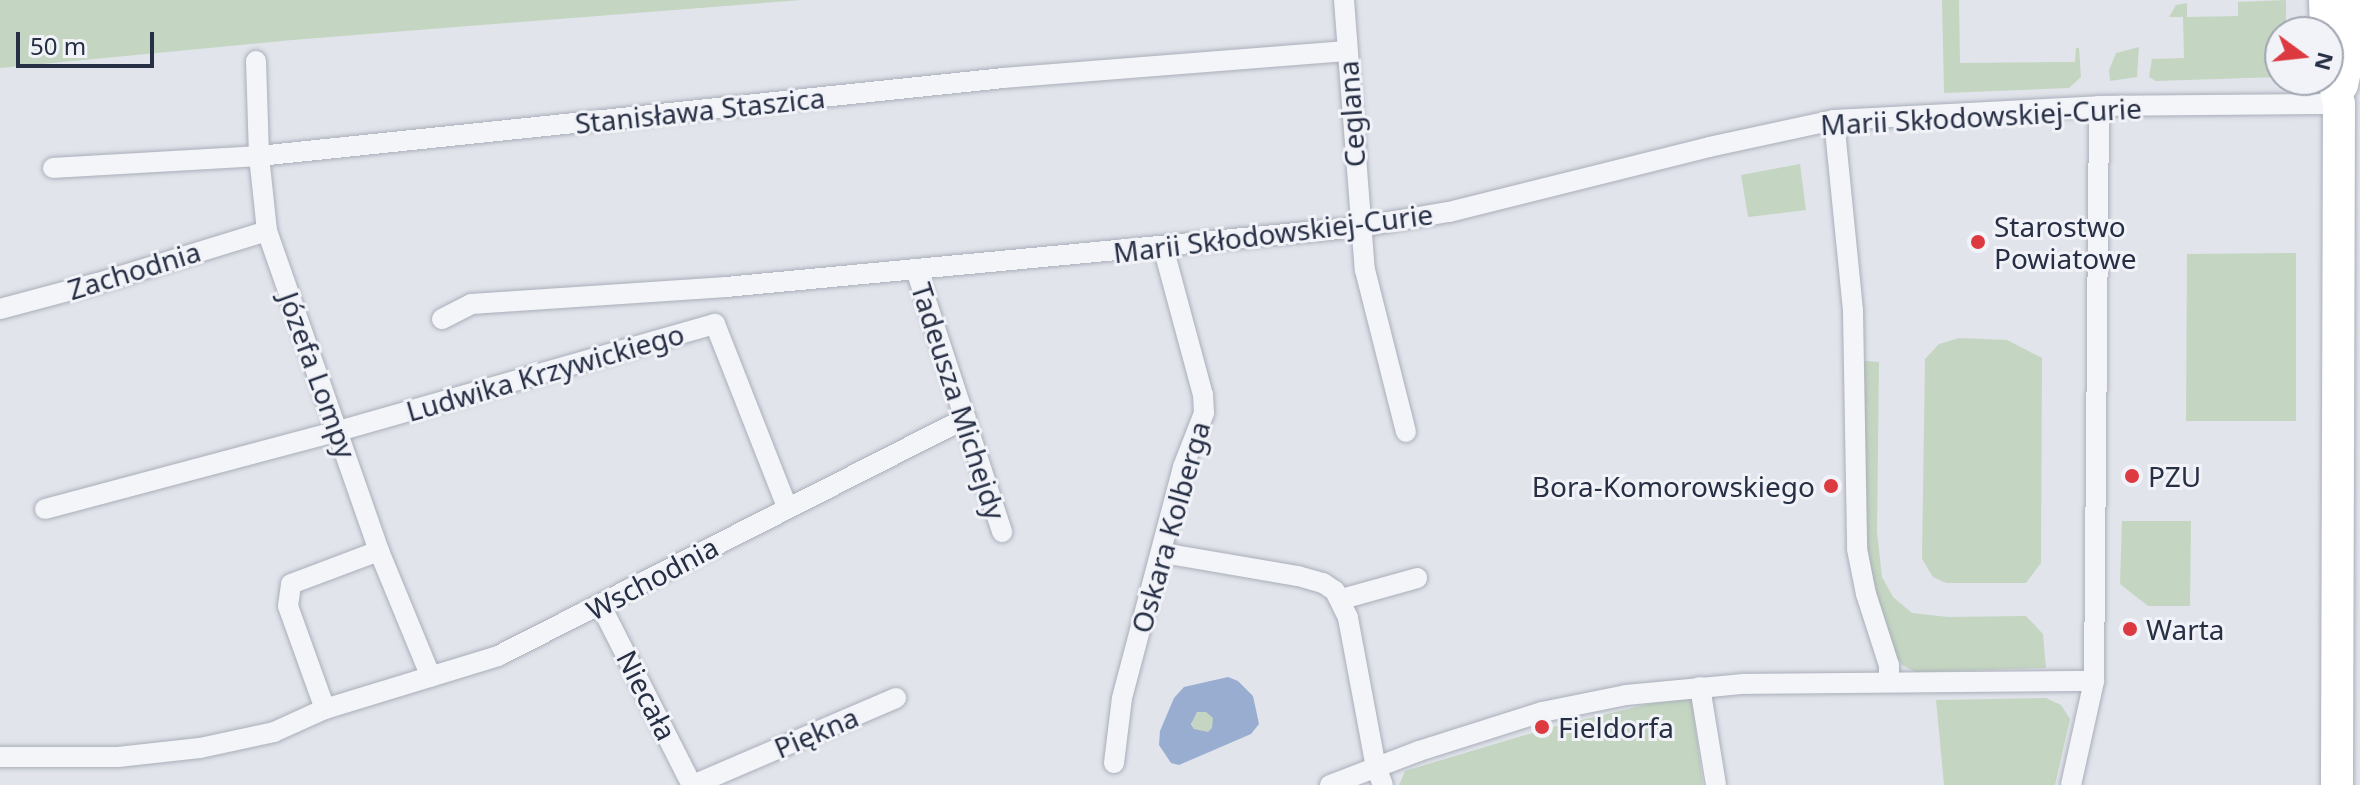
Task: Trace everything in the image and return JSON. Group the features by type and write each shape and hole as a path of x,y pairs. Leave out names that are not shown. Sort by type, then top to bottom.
{"main road":[{"path":"2337,785 2339,104 2351,41 2352,0"},
{"path":"2337,96 2339,104"}],"street":[{"name":"Ceglana","path":"1344,0 1359,227 1365,270 1406,432"},
{"name":"Stanisława Staszica","path":"53,168 259,156 1003,78 1346,51"},
{"name":"Józefa Lompy","path":"256,61 259,156 267,231 379,551 431,677"},
{"name":"Marii Skłodowskiej-Curie","path":"442,319 471,304 726,287 1359,227 1449,212 1709,147 1834,120 2099,106 2339,104"},
{"path":"2071,785 2094,681 2099,106"},
{"path":"1834,120 1854,317 1857,549 1889,665 1889,681"},
{"name":"Zachodnia","path":"0,309 98,283 267,231"},
{"name":"Oskara Kolberga","path":"1114,763 1122,698 1163,553 1183,467 1204,413 1203,395 1163,247"},
{"name":"Tadeusza Michejdy","path":"916,270 1002,532"},
{"name":"Ludwika Krzywickiego","path":"45,509 339,431 715,324 726,287"},
{"path":"715,324 787,507"},
{"name":"Wschodnia","path":"0,757 118,757 200,748 274,732 325,709 498,656 966,418"},
{"path":"325,709 288,606 291,584 379,551"},
{"path":"1163,553 1298,576 1323,583 1342,599 1379,776"},
{"path":"1342,599 1417,578"},
{"name":"Niecała","path":"601,606 692,785"},
{"path":"1330,785 1379,776 1542,712 1626,695 1700,687 1889,681 2094,681"},
{"path":"1700,687 1716,785"},
{"name":"Piękna","path":"692,785 896,698"}],"green space":[{"path":"0,0 801,0 292,40 0,68"},
{"path":"1942,0 1959,0 1960,63 2075,62 2076,48 2079,48 2081,77 2069,88 1944,93"},
{"path":"2286,0 2286,16 2264,16 2264,78 2156,81 2149,77 2152,59 2184,58 2183,17 2169,17 2176,5 2187,3 2187,17 2238,16 2238,2"},
{"path":"2139,47 2137,77 2110,81 2109,70 2116,53"},
{"path":"1800,164 1806,210 1748,217 1741,175"},
{"path":"2296,253 2296,421 2186,421 2187,254"},
{"path":"1959,338 2007,340 2042,358 2041,563 2026,583 1946,583 1933,577 1922,559 1925,359 1939,344"},
{"path":"1864,361 1879,362 1877,532 1882,577 1893,597 1912,613 1948,617 2026,616 2043,634 2046,668 1916,672 1902,665 1895,655 1871,574 1864,520"},
{"path":"2122,521 2191,521 2190,606 2148,606 2120,584"},
{"path":"1691,694 1703,785 1399,785 1405,771 1552,727"},
{"path":"2046,698 2061,705 2070,719 2055,785 1944,785 1936,700"},
{"path":"1203,711 1211,714 1214,722 1211,730 1203,733 1195,730 1192,722 1195,714"}],"water":[{"path":"1228,677 1238,681 1253,696 1259,724 1251,734 1179,765 1171,763 1159,745 1160,731 1174,698 1184,687","holes":["1197,712 1206,712 1213,718 1212,728 1208,732 1194,729 1191,724"]}],"place":[{"name":"Starostwo Powiatowe","path":"1978,242"},
{"name":"PZU","path":"2132,476"},
{"name":"Bora-Komorowskiego","path":"1831,486"},
{"name":"Warta","path":"2130,629"},
{"name":"Fieldorfa","path":"1542,727"}]}
